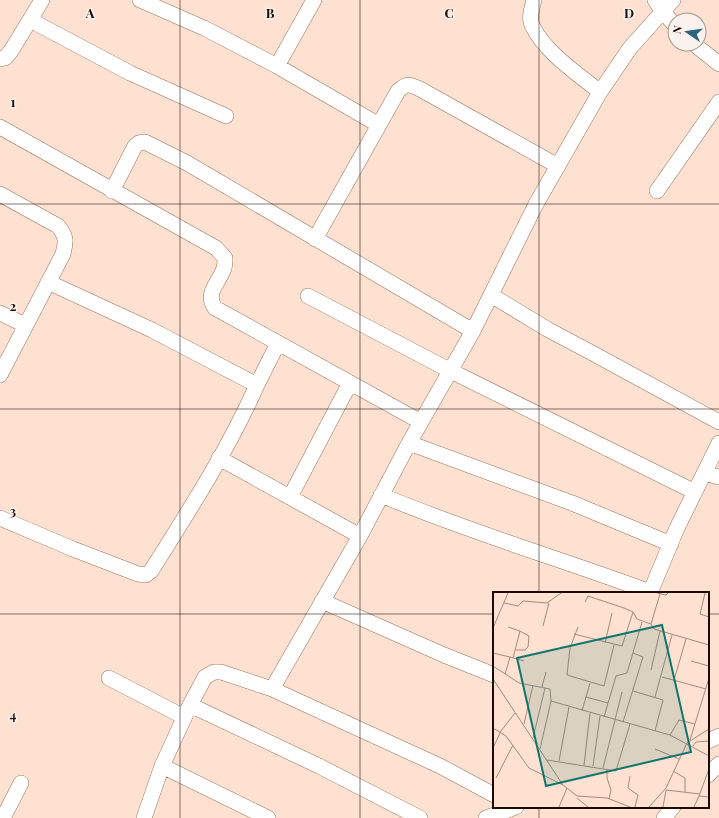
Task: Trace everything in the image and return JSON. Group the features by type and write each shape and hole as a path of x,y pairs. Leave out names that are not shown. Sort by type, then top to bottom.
{"street":[{"path":"0,59 5,58 11,51 42,0"},
{"path":"140,0 204,28 277,66 379,125"},
{"path":"534,0 531,11 532,26 544,43 557,57 600,92"},
{"path":"272,689 360,536 409,443 451,371 536,204 600,92 659,6 672,0"},
{"path":"277,66 310,1"},
{"path":"659,6 667,16"},
{"path":"30,20 130,73 226,116"},
{"path":"704,52 719,64"},
{"path":"315,239 398,91 409,84 558,166"},
{"path":"657,191 719,102"},
{"path":"0,127 93,178 112,191 221,252 225,258 224,268 211,295 211,302 215,308 421,422"},
{"path":"112,191 135,146 140,142 145,142 187,163 472,331"},
{"path":"0,194 58,226 64,233 66,242 63,254 0,375"},
{"path":"48,282 152,330 257,385"},
{"path":"491,295 547,329 719,422"},
{"path":"308,296 451,371 695,492"},
{"path":"0,313 25,326"},
{"path":"0,518 73,549 138,574 146,575 151,571 182,522 219,458 278,343"},
{"path":"290,497 350,383"},
{"path":"409,443 565,500 670,544"},
{"path":"650,592 670,544 695,492 712,475 719,443"},
{"path":"219,458 360,536"},
{"path":"381,495 422,512 523,549 603,575 647,592"},
{"path":"322,601 444,655 493,675"},
{"path":"144,818 162,766 187,711 205,677 214,672 221,672 272,689 440,766 493,794"},
{"path":"109,678 319,766 420,818"},
{"path":"709,741 719,736"},
{"path":"709,774 719,764"},
{"path":"162,766 268,818"},
{"path":"4,818 21,784"},
{"path":"486,818 513,808"},
{"path":"664,818 673,808"}]}
